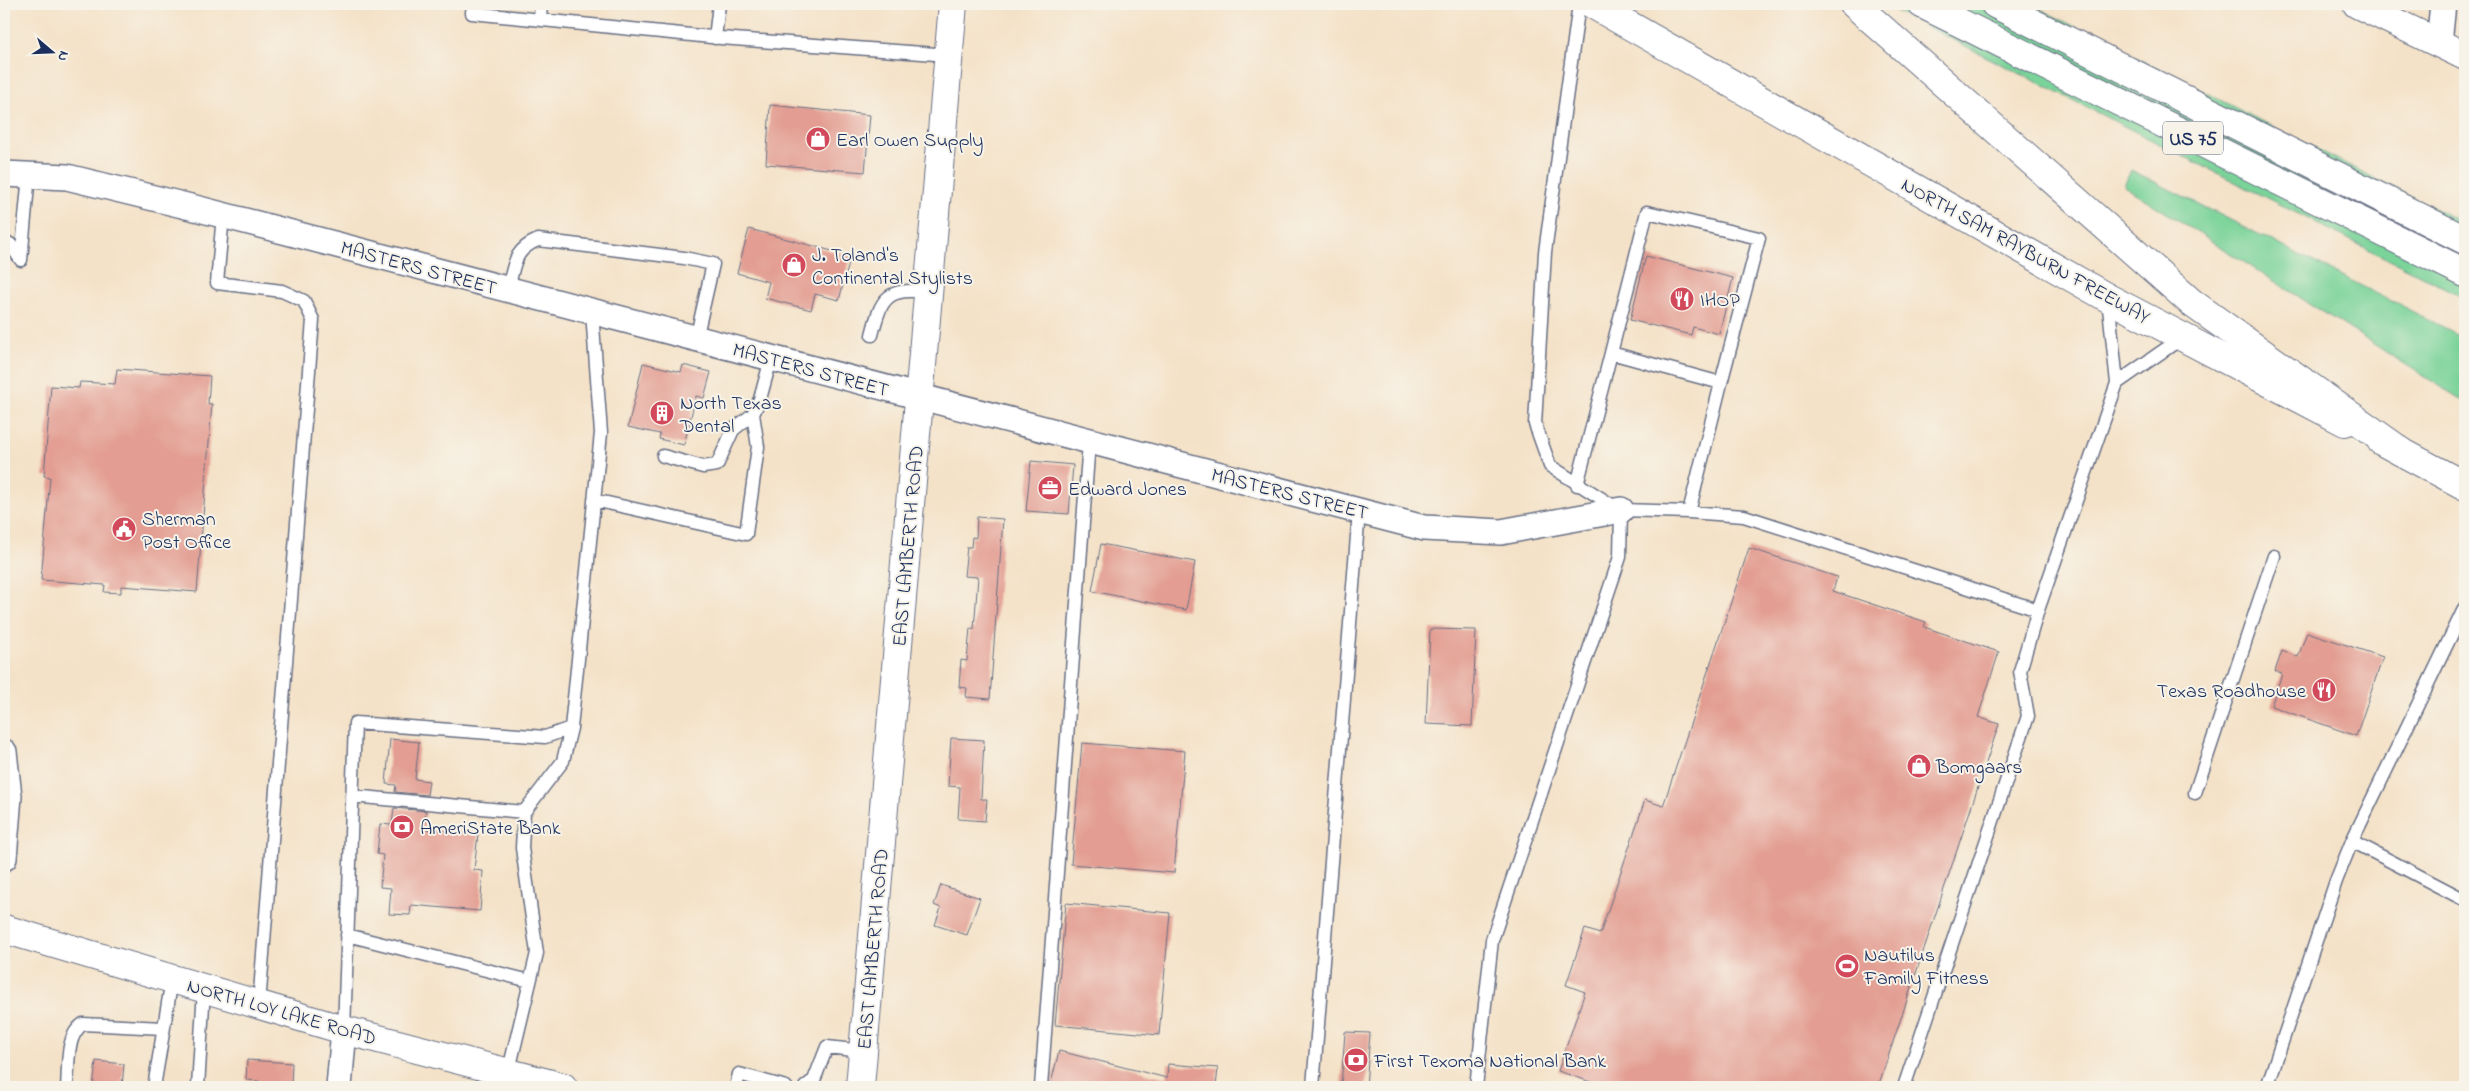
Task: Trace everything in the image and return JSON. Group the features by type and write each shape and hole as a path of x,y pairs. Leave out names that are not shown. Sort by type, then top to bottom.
{"main road":[{"name":"EAST LAMBERTH ROAD","path":"860,1087 953,4"},
{"name":"NORTH SAM RAYBURN FREEWAY","path":"1592,4 2108,298 2465,486"},
{"path":"1854,4 2192,303 2402,452"},
{"name":"US 75","path":"1922,4 2465,273"},
{"name":"US 75","path":"1995,4 2465,240"},
{"path":"2357,4 2465,56"},
{"name":"NORTH LOY LAKE ROAD","path":"4,929 498,1075 563,1087"}],"street":[{"path":"2438,43 2443,4"},
{"name":"MASTERS STREET","path":"4,174 67,177 223,215 1424,528 1502,532 1621,510"},
{"path":"4,752 9,796 4,858"},
{"path":"340,1087 344,1030"}],"lane":[{"path":"473,4 472,13 715,38 949,56"},
{"path":"540,19 541,4"},
{"path":"715,38 718,4"},
{"path":"1579,4 1545,252 1535,424 1550,466 1577,485 1621,510 1744,516 2038,610"},
{"path":"4,241 10,244 21,260 29,175"},
{"path":"1577,485 1647,212 1759,238 1689,512"},
{"path":"223,215 217,283 282,291 304,301 313,320 258,1005"},
{"path":"508,290 518,254 527,244 538,240 684,258 713,264 696,339"},
{"path":"872,335 883,301 894,294 907,290 929,290"},
{"path":"1904,1087 2028,716 2020,671 2038,610 2117,383 2108,298"},
{"path":"498,1075 530,981 537,953 522,848 524,812 564,761 571,728 601,433 592,312"},
{"path":"2117,383 2183,337"},
{"path":"1611,353 1721,384"},
{"path":"663,456 703,467 717,465 732,430 753,414 760,399 771,358"},
{"path":"594,500 746,534 758,447 753,414"},
{"path":"1041,1087 1090,442"},
{"path":"1476,1087 1492,940 1620,557 1621,510"},
{"path":"1313,1087 1359,511"},
{"path":"2195,793 2274,556"},
{"path":"2267,1087 2336,881 2352,841 2465,606"},
{"path":"344,1030 355,723 545,737 571,728"},
{"path":"352,796 524,812"},
{"path":"2352,841 2465,900"},
{"path":"347,935 530,981"},
{"path":"154,1087 172,979"},
{"path":"198,1087 204,989"},
{"path":"67,1087 72,1036 82,1024 163,1028"},
{"path":"805,1087 814,1080 827,1047 863,1051"},
{"path":"736,1087 739,1074 792,1087"}],"green space":[{"path":"1882,4 2030,4 2465,224 2465,298"},
{"path":"2131,170 2465,338 2465,402 2124,186"}],"building":[{"name":"Earl Owen Supply","path":"770,105 870,115 865,172 766,164"},
{"name":"J. Toland's Continental Stylists","path":"749,229 851,256 839,300 815,294 811,310 765,298 769,282 737,273"},
{"name":"IHOP","path":"1646,256 1733,278 1719,334 1693,327 1691,335 1630,320"},
{"name":"North Texas Dental","path":"643,363 681,372 683,365 711,372 704,398 696,396 684,445 659,439 660,434 628,427"},
{"name":"Sherman Post Office","path":"117,369 210,376 208,404 212,404 197,592 121,586 121,593 104,592 105,585 41,580 50,477 44,476 51,386 79,388 80,382 115,384"},
{"name":"Edward Jones","path":"1031,461 1073,465 1069,514 1026,511"},
{"path":"977,517 1003,519 990,699 966,697 967,688 959,687 961,660 967,661 970,628 974,629 978,577 964,576 967,547 971,547 972,537 976,538"},
{"path":"1101,544 1195,562 1186,610 1092,591"},
{"path":"1749,548 1837,577 1833,591 1926,622 1924,627 1999,652 1978,717 1999,724 1878,1087 1606,1087 1558,1071 1585,992 1566,985 1585,929 1600,934 1645,800 1663,806"},
{"path":"1430,629 1476,630 1472,726 1426,724"},
{"name":"Texas Roadhouse","path":"2307,632 2383,657 2356,736 2271,706 2282,674 2275,671 2282,651 2298,657"},
{"path":"951,738 984,740 981,799 987,799 985,821 958,819 960,787 948,786"},
{"path":"390,739 419,742 415,779 429,781 427,795 395,792 396,785 386,784"},
{"path":"1082,743 1185,751 1174,873 1071,864"},
{"name":"AmeriState Bank","path":"394,808 426,811 424,829 478,834 474,870 483,871 480,911 411,905 410,915 389,914 391,888 380,887 383,855 377,854 380,824 392,825"},
{"path":"941,885 980,898 967,935 935,925 941,908 934,905"},
{"path":"1066,903 1170,913 1159,1035 1055,1025"},
{"name":"First Texoma National Bank","path":"1345,1032 1370,1033 1366,1087 1341,1087"},
{"path":"1059,1051 1167,1078 1168,1064 1218,1068 1216,1087 1050,1087"},
{"path":"247,1060 292,1063 291,1087 259,1087 259,1081 246,1080"},
{"path":"96,1061 124,1064 122,1087 93,1087"}],"place":[{"name":"Earl Owen Supply","path":"818,139"},
{"name":"J. Toland's Continental Stylists","path":"794,265"},
{"name":"IHOP","path":"1682,299"},
{"name":"North Texas Dental","path":"662,413"},
{"name":"Edward Jones","path":"1050,488"},
{"name":"Sherman Post Office","path":"124,529"},
{"name":"Texas Roadhouse","path":"2324,690"},
{"name":"Bomgaars","path":"1919,766"},
{"name":"AmeriState Bank","path":"402,827"},
{"name":"Nautilus Family Fitness","path":"1847,966"},
{"name":"First Texoma National Bank","path":"1356,1060"}]}
